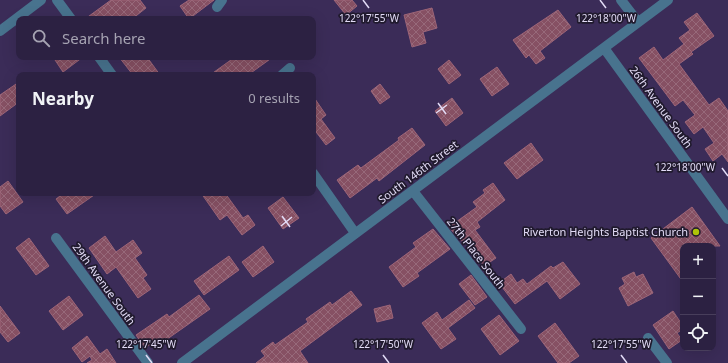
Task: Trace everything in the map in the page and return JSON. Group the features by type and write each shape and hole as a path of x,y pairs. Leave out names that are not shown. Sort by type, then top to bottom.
{"street":[{"path":"20,16 41,0"},
{"path":"57,0 69,16"},
{"path":"621,0 638,22"},
{"name":"South 146th Street","path":"182,363 668,0"},
{"path":"0,31 16,19"},
{"name":"26th Avenue South","path":"604,48 728,219"},
{"path":"101,60 110,72"},
{"path":"285,72 290,68"},
{"path":"316,177 356,233"},
{"name":"27th Place South","path":"413,191 521,329"},
{"name":"29th Avenue South","path":"56,238 148,363"},
{"path":"648,338 667,363"}],"building":[{"path":"111,0 140,0 146,8 136,16 89,16"},
{"path":"189,0 214,0 193,16 187,16 180,6"},
{"path":"334,0 352,0 357,6 346,15"},
{"path":"432,8 437,28 423,32 426,43 412,47 404,15"},
{"path":"558,10 571,27 540,51 545,58 536,64 529,55 526,58 513,40"},
{"path":"697,13 714,36 691,52 693,54 679,64 709,105 719,98 728,111 728,162 722,154 713,161 705,149 714,143 703,127 694,134 685,122 695,115 683,100 675,106 639,58 654,47 663,60 684,44 679,38 690,30 684,22"},
{"path":"55,60 79,60 63,72"},
{"path":"121,60 149,60 158,72 131,72"},
{"path":"231,60 269,60 252,72 214,72"},
{"path":"449,60 461,75 449,84 438,69"},
{"path":"497,67 509,84 492,96 480,79"},
{"path":"16,84 16,104 0,116 0,95"},
{"path":"380,84 390,97 380,104 371,91"},
{"path":"452,98 463,113 446,126 435,111"},
{"path":"316,100 326,115 321,119 335,138 326,145 316,132"},
{"path":"412,128 425,145 379,181 377,178 350,198 337,180 358,165 361,168 399,140 398,138"},
{"path":"531,143 543,160 517,179 504,163"},
{"path":"8,181 16,192 16,196 19,196 23,202 6,214 0,206 0,187"},
{"path":"493,183 505,200 477,222 480,227 475,230 496,258 484,266 468,245 463,240 461,241 449,227 477,207 473,202 485,193 483,190"},
{"path":"60,196 93,196 67,214 56,199"},
{"path":"203,196 227,196 243,218 248,215 255,225 242,235 227,215 220,220"},
{"path":"283,197 299,218 283,229 268,208"},
{"path":"692,207 720,246 716,246 716,243 680,243 680,278 651,238"},
{"path":"433,229 450,249 417,273 419,276 403,287 389,267 416,247 413,243"},
{"path":"105,236 116,252 133,240 142,253 135,258 147,275 143,278 151,289 138,298 116,267 107,274 89,248"},
{"path":"29,238 49,266 36,275 16,248"},
{"path":"263,246 274,262 253,277 242,262"},
{"path":"229,256 239,270 204,295 194,281"},
{"path":"563,262 580,284 560,299 547,281 515,304 499,283 511,274 517,283 523,279 527,284 551,266 553,268"},
{"path":"634,272 636,277 643,274 653,293 628,306 619,288 625,284 622,278"},
{"path":"471,275 487,297 475,305 459,284"},
{"path":"351,291 362,305 300,351 308,363 256,363 265,356 261,351 273,342 275,345 308,322 306,319 330,302 332,305"},
{"path":"199,295 210,309 163,342 161,337 145,348 136,335 167,314 169,317"},
{"path":"69,296 83,315 63,330 49,311"},
{"path":"469,300 475,308 448,328 456,339 441,349 422,323 437,312 442,320"},
{"path":"390,305 393,318 377,322 374,309"},
{"path":"0,306 20,333 8,342 0,332"},
{"path":"673,311 680,322 680,331 677,333 680,337 680,341 669,349 653,325"},
{"path":"499,315 519,341 500,355 481,329"},
{"path":"555,323 579,356 569,363 558,363 538,336"},
{"path":"87,336 100,354 107,349 116,363 87,363 92,360 90,356 82,362 72,348"}],"place":[{"name":"Riverton Heights Baptist Church","path":"696,232"}]}
